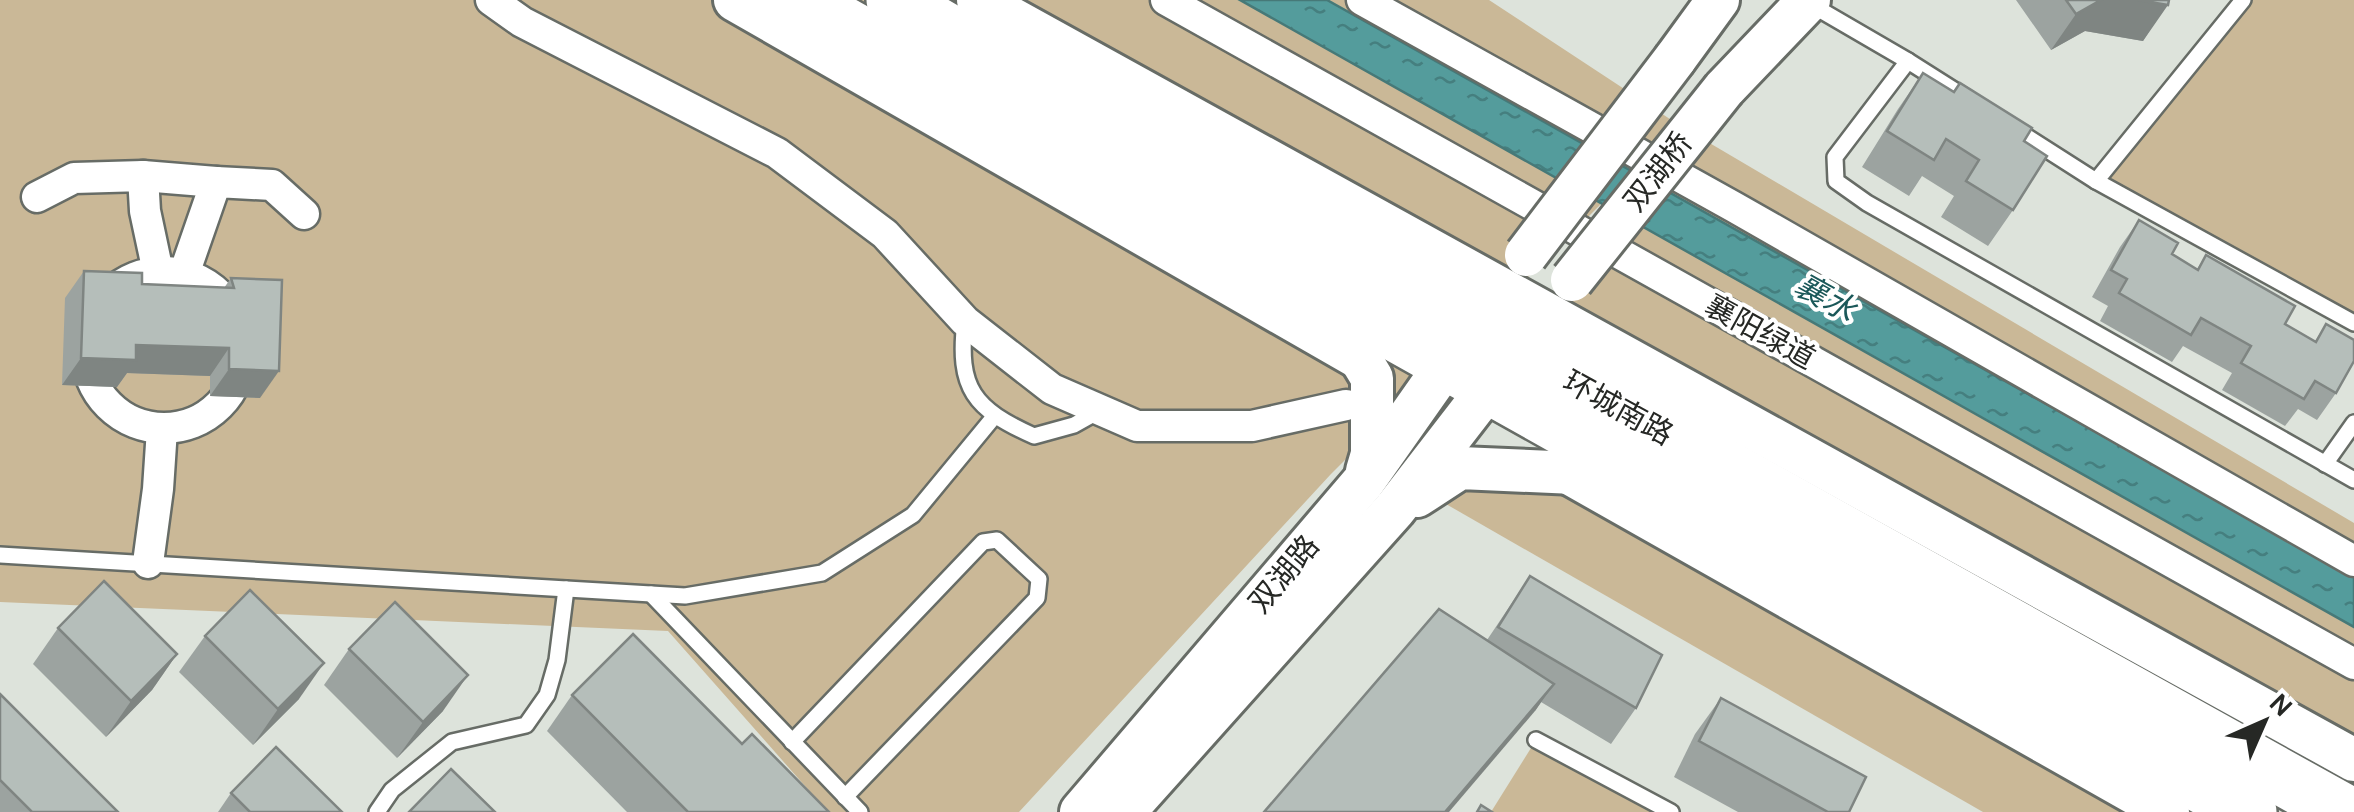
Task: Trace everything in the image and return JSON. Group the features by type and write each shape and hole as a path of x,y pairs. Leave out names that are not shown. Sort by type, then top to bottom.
{"highway":[{"name":"环城南路","path":"800,0 1316,288 1509,320 1653,477 2249,812"},
{"name":"环城南路","path":"894,0 1509,320 2344,812"}],"street":[{"path":"491,0 522,22 777,153 886,234 965,321 1052,389 1137,426 1252,426 1346,405"},
{"path":"735,0 1360,360"},
{"path":"978,0 1509,320 2354,760"},
{"name":"襄阳绿道","path":"1166,0 2354,664"},
{"path":"1362,0 2354,561"},
{"name":"双湖桥","path":"1509,320 1674,59 1718,0"},
{"name":"双湖桥","path":"1509,320 1809,1"},
{"path":"143,176 146,211 171,273"},
{"path":"37,197 74,178 143,176 272,185 304,214"},
{"path":"171,273 216,182"},
{"path":"171,273 208,285 226,302 238,324 243,349 239,375 228,397 209,415 187,426 162,429 136,424 113,410 96,390 87,365 86,339 94,314 110,292 133,278 171,273"},
{"path":"1316,288 1372,378 1372,454 1379,495 1460,468 1653,477"},
{"name":"双湖路","path":"1124,812 1379,495 1509,320"},
{"path":"148,564 162,429"},
{"path":"1569,474 2168,812"},
{"name":"双湖路","path":"1081,812 1379,495"}],"lane":[{"path":"2096,180 2243,0"},
{"path":"1809,1 1987,111"},
{"path":"1908,61 1835,157 1836,180 1867,203 2354,480"},
{"path":"2002,121 2096,180 2354,323"},
{"path":"965,321 961,357 972,391 993,418 1034,436 1074,425 1100,410"},
{"path":"0,554 685,596 822,572 913,515 993,418"},
{"path":"2325,464 2354,423"},
{"path":"792,742 983,542 997,540 1039,579 1037,598 845,797"},
{"path":"376,812 392,790 452,742 526,724 547,695 566,589"},
{"path":"651,594 860,812"},
{"path":"1536,740 1671,812"}],"shaded area":[{"path":"0,0 1489,0 1679,125 2354,523 2354,812 1517,351 1673,132 1331,474 1019,812 828,812 668,631 0,602"},
{"path":"2243,0 2354,0 2354,323 2096,181"},
{"path":"1653,477 2248,812 1983,812 1425,492"},
{"path":"1536,740 1671,812 1491,812"}],"water":[{"name":"襄水","path":"1240,0 1327,0 2354,577 2354,627"}],"building":[{"path":"2066,0 2101,0 2076,14"},
{"path":"2138,0 2169,0 2168,5"},
{"path":"1923,73 1954,92 1960,83 2032,128 2024,141 2047,156 2013,210 1966,181 1979,160 1946,139 1934,160 1887,131"},
{"path":"2139,220 2178,243 2172,254 2198,270 2206,255 2295,306 2285,324 2316,342 2326,324 2354,340 2354,361 2336,393 2315,381 2304,399 2241,363 2251,346 2201,318 2191,335 2119,293 2127,279 2111,270"},
{"path":"84,271 142,273 142,284 234,288 231,278 282,280 279,371 229,369 229,348 136,345 136,360 81,358"},
{"path":"1530,576 1662,655 1636,708 1498,627"},
{"path":"104,581 177,654 131,701 58,628"},
{"path":"250,590 324,663 278,709 205,636"},
{"path":"395,602 468,675 423,722 349,649"},
{"path":"1439,609 1554,684 1445,812 1264,812"},
{"path":"633,634 742,744 752,734 829,812 688,812 572,695"},
{"path":"0,694 118,812 32,812 0,780"},
{"path":"1721,698 1866,777 1849,812 1828,812 1699,741"},
{"path":"276,747 342,812 250,812 231,793"},
{"path":"451,769 495,812 409,812"}]}
